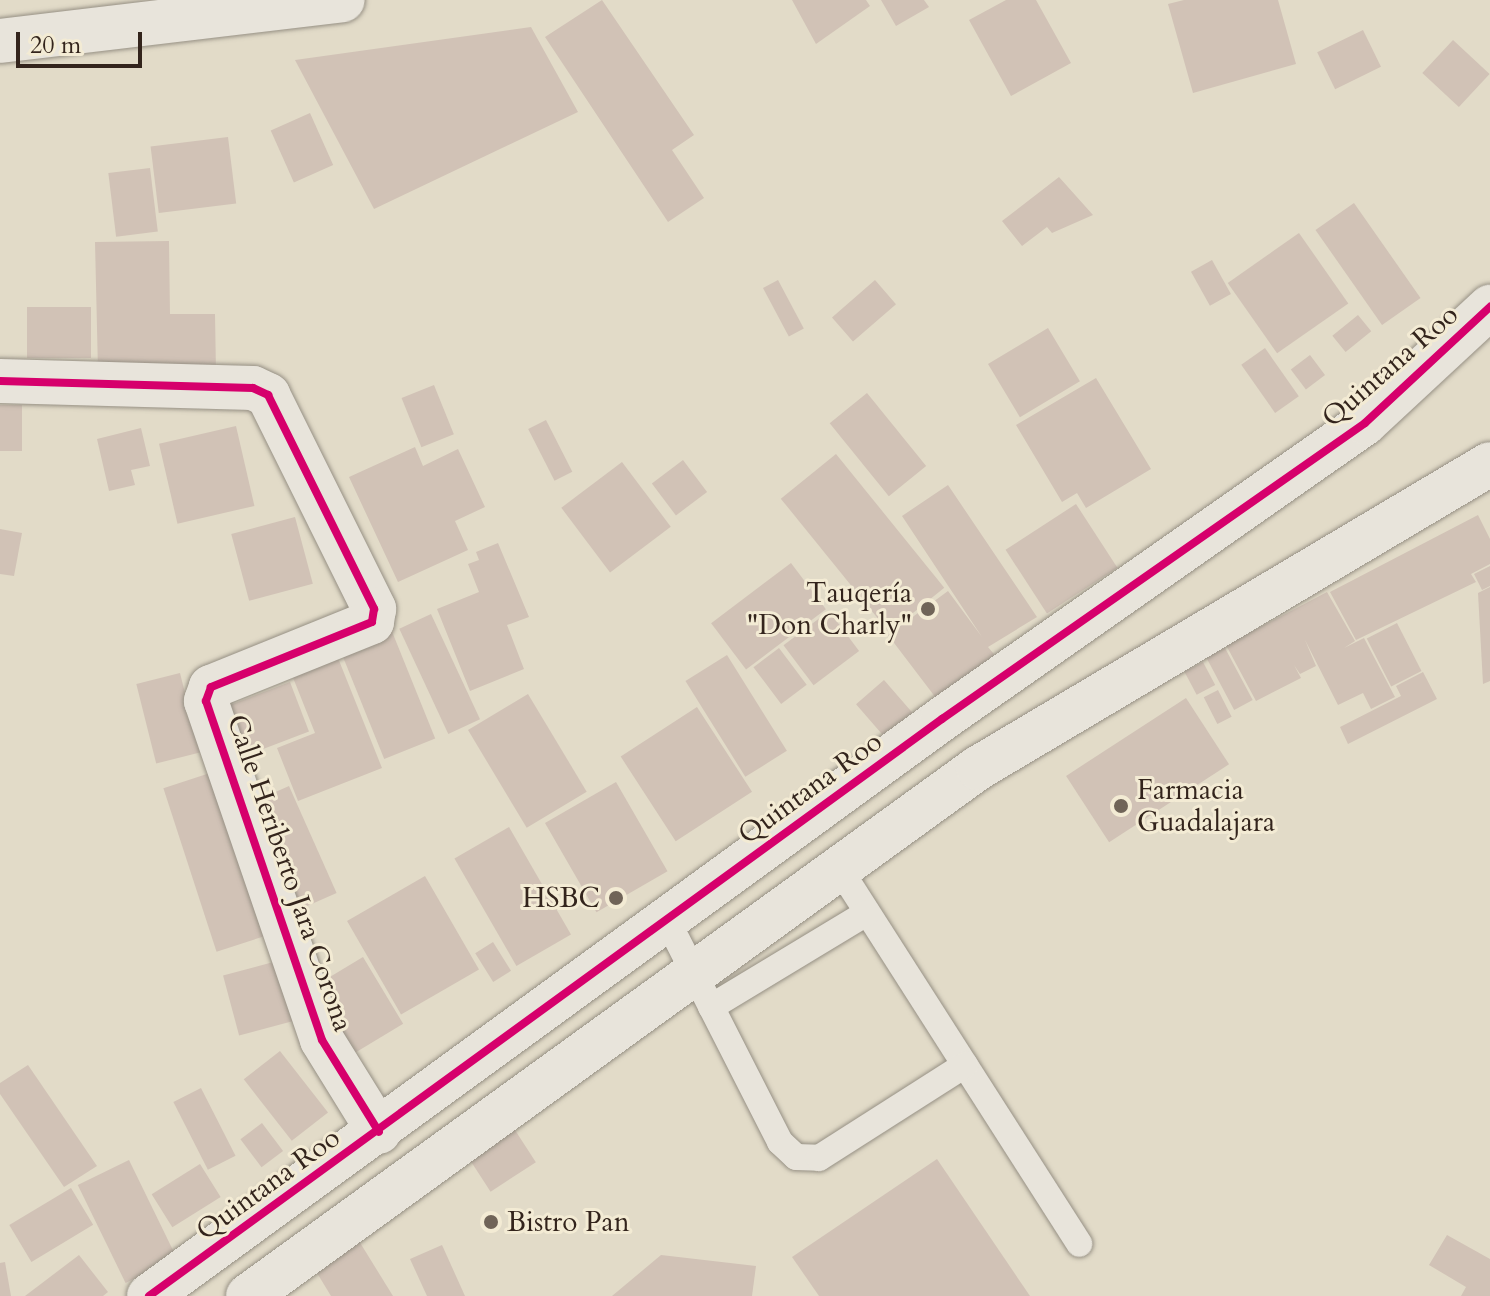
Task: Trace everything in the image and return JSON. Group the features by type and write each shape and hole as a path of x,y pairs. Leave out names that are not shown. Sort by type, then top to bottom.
{"street":[{"path":"0,41 343,0"},
{"name":"Quintana Roo","path":"149,1296 379,1132 942,719 1365,423 1490,307"},
{"name":"Calle Heriberto Jara Corona","path":"0,381 253,388 268,395 374,609 372,622 211,687 206,701 322,1040 379,1132"},
{"path":"248,1296 703,989 839,868 978,768 1490,464"}],"lane":[{"path":"839,868 1079,1244"},
{"path":"703,989 867,913"},
{"path":"667,920 780,1142 796,1157 819,1158 965,1065"}],"building":[{"path":"602,0 694,135 672,150 704,198 668,222 545,37"},
{"path":"792,0 866,0 870,6 816,44"},
{"path":"881,0 924,0 929,7 896,26"},
{"path":"1006,0 1036,0 1071,63 1011,96 969,20"},
{"path":"1184,0 1278,0 1296,64 1193,93 1168,4"},
{"path":"531,27 578,112 374,209 295,60"},
{"path":"1363,30 1381,67 1335,89 1317,52"},
{"path":"1453,40 1490,74 1459,107 1422,73"},
{"path":"310,113 333,165 294,183 271,130"},
{"path":"228,137 236,204 159,213 151,147"},
{"path":"150,168 158,232 116,237 108,173"},
{"path":"1059,177 1093,215 1052,233 1047,227 1022,246 1002,221"},
{"path":"1354,203 1421,298 1382,325 1315,230"},
{"path":"1299,233 1348,303 1277,353 1228,283"},
{"path":"169,241 170,314 215,314 216,373 98,371 95,242"},
{"path":"1212,260 1231,294 1210,306 1191,272"},
{"path":"778,280 804,329 789,337 763,288"},
{"path":"875,280 896,304 853,342 832,317"},
{"path":"27,307 91,307 91,358 27,358"},
{"path":"1358,315 1371,331 1346,352 1332,336"},
{"path":"1048,328 1080,381 1020,417 988,364"},
{"path":"1265,348 1299,396 1275,413 1241,365"},
{"path":"1310,355 1325,375 1306,389 1291,369"},
{"path":"1096,378 1151,469 1086,508 1077,493 1062,502 1016,425"},
{"path":"434,385 454,434 421,447 402,398"},
{"path":"867,393 926,466 889,496 830,423"},
{"path":"0,405 22,405 22,451 0,451"},
{"path":"546,420 572,472 555,481 528,429"},
{"path":"236,426 254,506 177,524 159,444"},
{"path":"141,428 150,466 131,470 135,485 109,491 97,439"},
{"path":"415,447 423,466 458,449 485,507 455,521 468,550 398,582 349,477"},
{"path":"836,454 944,588 889,632 781,499"},
{"path":"683,460 707,492 676,515 652,483"},
{"path":"622,462 671,527 610,572 561,508"},
{"path":"948,485 1037,617 988,647 998,659 939,702 888,635 948,591 982,637 902,516"},
{"path":"1076,504 1117,568 1047,613 1006,550"},
{"path":"1478,515 1490,539 1490,564 1471,574 1476,582 1356,640 1330,592"},
{"path":"295,517 313,584 249,601 231,534"},
{"path":"0,529 22,533 14,576 0,574"},
{"path":"498,543 529,617 507,625 524,669 470,691 437,609 479,592 468,564 479,560 476,552"},
{"path":"791,563 826,609 746,670 711,623"},
{"path":"1490,566 1490,586 1482,590 1474,574"},
{"path":"1490,587 1490,681 1483,684 1478,593"},
{"path":"1327,592 1355,641 1344,648 1364,638 1395,697 1371,709 1363,693 1338,705 1305,640 1316,666 1300,674 1294,665 1301,678 1256,701 1226,645"},
{"path":"829,611 859,651 814,685 783,645"},
{"path":"431,614 480,719 448,734 399,629"},
{"path":"1397,623 1422,671 1391,687 1367,638"},
{"path":"391,629 435,738 384,759 340,650"},
{"path":"779,648 807,685 781,704 753,667"},
{"path":"1225,648 1253,700 1234,710 1206,658"},
{"path":"336,653 382,768 298,801 277,748 315,733 290,670"},
{"path":"727,655 787,751 745,777 685,681"},
{"path":"1203,662 1215,685 1197,695 1184,672"},
{"path":"1423,672 1437,699 1348,744 1340,727 1401,696 1396,686"},
{"path":"180,673 200,753 156,763 136,684"},
{"path":"884,680 913,713 885,737 856,704"},
{"path":"290,682 309,731 240,758 221,709"},
{"path":"1218,690 1232,717 1217,724 1204,697"},
{"path":"528,694 587,792 527,828 468,730"},
{"name":"Farmacia Guadalajara","path":"1186,698 1229,764 1109,842 1066,776"},
{"path":"697,707 752,792 676,841 621,757"},
{"path":"210,773 263,937 217,952 163,788"},
{"path":"616,782 668,871 596,912 545,823"},
{"path":"289,786 337,893 296,911 249,804"},
{"path":"509,827 571,934 516,966 454,858"},
{"path":"425,876 479,970 401,1015 347,921"},
{"path":"493,942 511,971 493,982 475,953"},
{"path":"363,957 403,1024 352,1055 312,988"},
{"path":"281,960 297,1020 239,1035 223,976"},
{"path":"280,1051 328,1112 292,1141 244,1079"},
{"path":"28,1065 97,1166 64,1187 0,1094 0,1083"},
{"path":"201,1088 236,1156 208,1170 173,1102"},
{"path":"262,1123 283,1151 262,1167 240,1139"},
{"path":"513,1127 536,1162 491,1192 468,1156"},
{"path":"937,1159 1030,1296 819,1296 792,1257"},
{"path":"129,1160 177,1258 126,1283 78,1185"},
{"path":"200,1164 221,1197 172,1227 152,1194"},
{"path":"71,1188 93,1225 31,1262 9,1225"},
{"path":"1447,1235 1490,1259 1490,1296 1461,1296 1466,1287 1429,1265"},
{"path":"359,1241 393,1296 331,1296 314,1268"},
{"path":"442,1245 465,1296 427,1296 410,1259"},
{"path":"79,1255 108,1292 103,1296 25,1296"},
{"path":"661,1255 756,1266 752,1296 612,1296"},
{"path":"5,1262 11,1296 0,1296 0,1263"}],"cycle path":[{"path":"149,1296 942,719 1365,423 1490,307"},
{"path":"0,381 253,388 268,395 374,609 372,622 211,687 206,701 322,1040 379,1132"}],"place":[{"name":"Tauqería \"Don Charly\"","path":"928,609"},
{"name":"Farmacia Guadalajara","path":"1121,806"},
{"name":"HSBC","path":"616,898"},
{"name":"Bistro Pan","path":"491,1222"}]}
